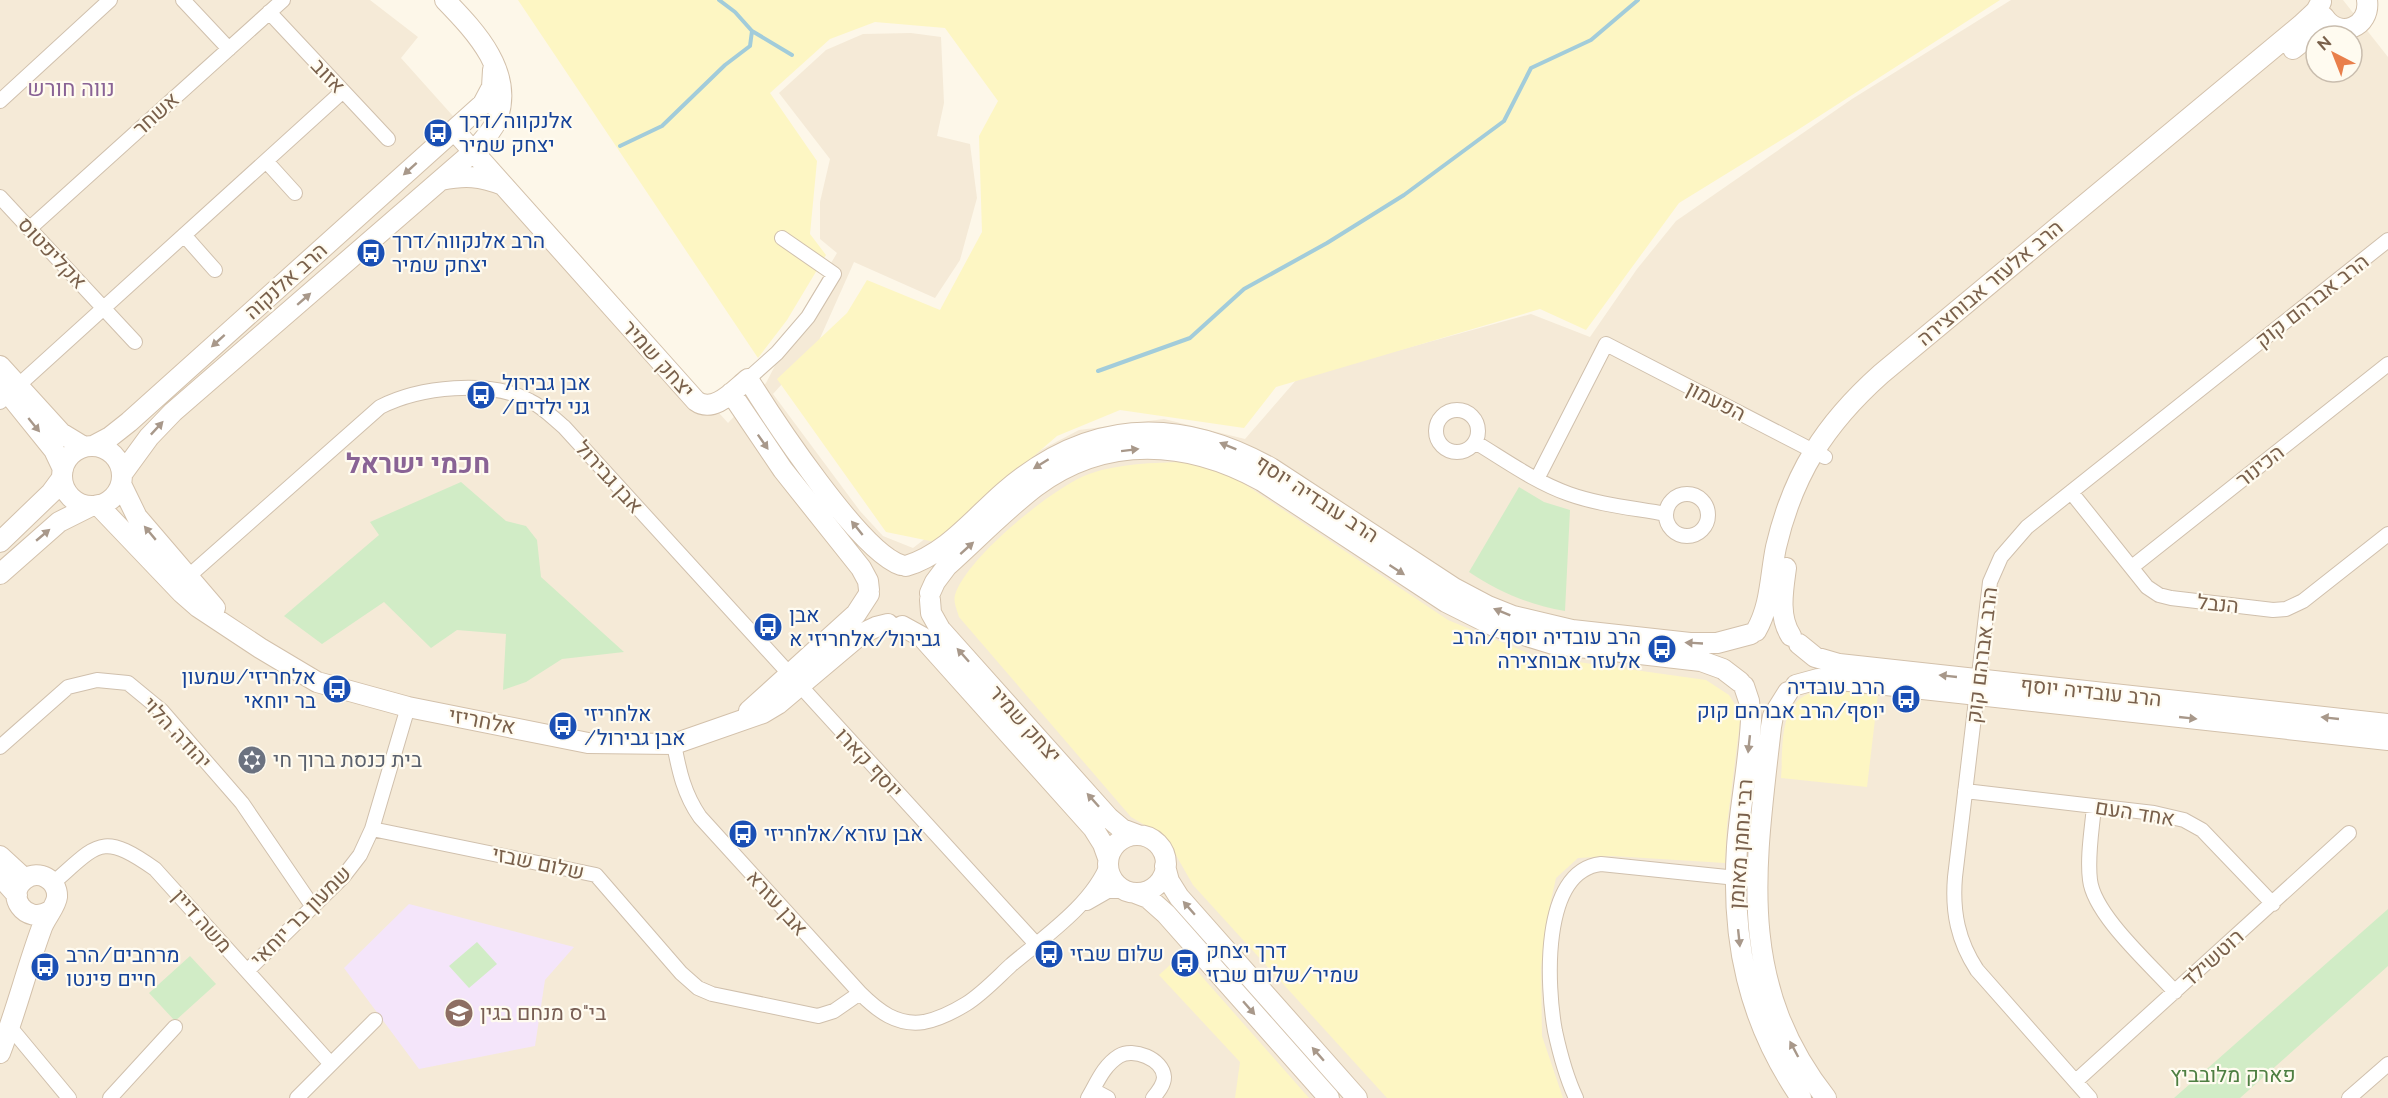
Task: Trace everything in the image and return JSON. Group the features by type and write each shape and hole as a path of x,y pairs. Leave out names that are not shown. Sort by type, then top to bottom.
{"street":[{"path":"0,101 110,0"},
{"path":"183,0 229,49"},
{"name":"אשחר","path":"30,229 283,0"},
{"path":"446,0 490,54 498,74 501,108 495,125 473,152"},
{"name":"הרב אלעזר אבוחצירה","path":"2358,24 2366,14 2367,0"},
{"path":"2322,1 2323,16 2330,24"},
{"name":"הרב אלעזר אבוחצירה","path":"1753,633 1762,621 1768,600 1775,556 1789,501 1819,454 1836,419 1865,388 2301,25 2316,11 2322,1"},
{"name":"אזוב","path":"269,12 388,139"},
{"name":"הרב אלעזר אבוחצירה","path":"1795,640 1785,624 1783,604 1788,558 1819,454 1890,384 2304,40"},
{"path":"490,54 494,73 492,87 483,104 454,130 504,186"},
{"path":"7,391 103,308 343,91"},
{"name":"הרב אלנקוה","path":"88,446 110,437 129,422 454,130"},
{"name":"הרב אלנקוה","path":"122,479 149,437 172,412 473,152"},
{"path":"266,161 295,194"},
{"path":"441,180 471,176 484,178 504,186"},
{"name":"יצחק שמיר","path":"504,186 696,401 702,406 713,405 731,393"},
{"name":"אקליפטוס","path":"0,197 135,342"},
{"path":"184,235 215,270"},
{"path":"748,379 802,459 870,544 887,559 922,575 930,596 926,611 920,618 895,625 874,612 868,581 861,568 778,464 731,393 777,353 808,318 834,274 782,238"},
{"name":"הרב אברהם קוק","path":"2090,1098 1977,970 1961,940 1955,919 1954,888 1987,592 1997,565 2020,534 2387,242"},
{"name":"הפעמון","path":"1537,479 1606,344 1819,454"},
{"name":"הכינור","path":"2132,567 2388,364"},
{"path":"0,366 7,391 54,450 66,490 79,502 94,505"},
{"name":"אבן גבירול","path":"182,582 380,407 397,398 436,390 499,392 529,400 564,427 794,682"},
{"path":"0,574 59,522 111,498 122,479 120,464 112,453 101,447 88,446 61,433 7,391"},
{"name":"הרב עובדיה יוסף","path":"903,566 924,559 940,550 1026,473 1051,458 1105,437 1161,432 1208,440 1244,453 1460,591 1513,616 1572,630 1690,644 1717,643 1753,633"},
{"path":"1475,442 1537,479 1583,498 1666,514"},
{"path":"0,542 51,493 72,453 88,446"},
{"name":"הרב עובדיה יוסף","path":"930,596 934,582 951,562 1036,487 1059,472 1108,453 1160,448 1203,456 1237,468 1446,602 1494,626 1553,644 1714,664 1742,684"},
{"name":"אלחריזי","path":"122,479 137,517 198,607 317,682 408,707 588,743 674,744 763,713 856,615 869,592"},
{"name":"הנבל","path":"2071,492 2150,589 2164,597 2282,609 2303,601 2388,534"},
{"name":"אלחריזי","path":"94,505 182,582"},
{"path":"869,592 879,573 887,568 903,566"},
{"name":"יצחק שמיר","path":"930,596 931,613 940,629 1109,818 1122,829 1138,836"},
{"name":"יצחק שמיר","path":"895,625 922,637 1085,819 1098,836 1108,861"},
{"name":"אלחריזי","path":"794,682 861,634 876,627 895,625"},
{"path":"1774,628 1795,640 1804,662 1802,676 1792,688 1774,698 1765,698 1751,693 1742,684 1735,668 1735,658 1740,644 1753,633 1774,628"},
{"name":"הרב עובדיה יוסף","path":"1795,640 1815,657 1839,664 1977,687 2388,740"},
{"name":"הרב עובדיה יוסף","path":"1792,688 1809,680 1834,679 1977,687 2388,724"},
{"name":"יהודה הלוי","path":"0,747 68,687 97,680 128,683 162,711 242,803 313,907"},
{"name":"יוסף קארו","path":"794,682 1036,944"},
{"name":"רבי נחמן מאומן","path":"1742,684 1751,708 1751,726 1736,878 1740,948 1753,1006 1775,1056 1801,1098"},
{"name":"רבי נחמן מאומן","path":"1792,688 1773,716 1771,727 1756,880 1760,945 1772,999 1792,1047 1826,1098"},
{"name":"שמעון בר יוחאי","path":"247,971 343,877 360,855 372,829 408,707"},
{"name":"אבן עזרא","path":"674,744 683,785 689,801 700,817 860,993"},
{"name":"אחד העם","path":"1965,792 2163,814 2190,823 2213,840 2273,904"},
{"path":"2094,806 2089,872 2096,899 2107,916 2175,992"},
{"name":"שלום שבזי","path":"372,829 596,875 687,981 712,994 818,1016 834,1011 860,993"},
{"name":"רוטשילד","path":"2076,1082 2349,833"},
{"path":"860,993 878,1010 900,1022 924,1022 949,1014 969,1003 1068,916 1094,890 1104,875 1117,843 1129,836 1147,837 1158,845 1163,853 1168,878 1177,894 1357,1098"},
{"name":"משה דיין","path":"53,883 93,848 112,846 130,852 155,869 330,1064"},
{"path":"0,856 21,887 19,905 27,913 38,916 50,911"},
{"path":"1108,861 1112,880 1131,892 1148,898 1166,914 1329,1098"},
{"path":"1576,1098 1562,1059 1551,1000 1552,939 1560,900 1566,886 1581,871 1601,864 1756,880"},
{"path":"1068,916 1107,891 1144,892 1156,886 1164,874 1165,866"},
{"path":"5,1024 40,931 56,900 56,888 48,878 37,875 21,887"},
{"path":"0,876 21,887"},
{"path":"0,1053 29,928 27,913"},
{"path":"297,1098 375,1020"},
{"path":"5,1024 69,1098"},
{"path":"110,1098 175,1027"},
{"path":"1108,1098 1090,1094 1104,1069 1121,1054 1136,1053 1149,1057 1159,1066 1164,1077 1161,1089 1153,1098"},
{"path":"2349,1098 2388,1064"}],"shaded area":[{"path":"0,0 370,0 418,37 401,58 728,423 766,383 809,300 837,253 820,239 820,202 830,159 779,93 826,50 863,34 911,33 941,37 944,103 937,136 970,144 977,198 960,260 935,298 854,262 817,345 773,394 860,511 883,536 913,548 1037,452 1079,430 1164,419 1245,439 1298,378 1531,314 1590,337 1637,269 1676,221 1852,99 2011,0 2343,0 2362,24 2304,24 2304,84 2364,84 2364,27 2388,57 2388,1098 0,1098"},
{"name":"בי\"ס מנחם בגין","path":"409,904 574,947 545,980 535,1046 419,1069 344,968"}],"green space":[{"path":"461,482 506,521 526,526 537,540 541,577 624,652 562,659 526,682 503,690 506,634 457,630 431,648 384,602 322,644 284,616 379,535 370,522"},
{"path":"1519,487 1544,502 1570,510 1565,611 1515,597 1469,572"},
{"name":"פארק מלובביץ","path":"2388,909 2388,966 2240,1098 2174,1098"},
{"path":"477,942 497,964 469,988 449,966"},
{"path":"190,956 216,984 175,1021 149,993"}],"sand":[{"path":"518,0 2000,0 1679,203 1586,330 1540,309 1276,387 1244,428 1120,410 1057,436 935,542 886,532 777,379 847,313 867,280 940,310 982,232 979,136 998,101 945,28 875,22 830,39 770,93 817,161 810,234 826,255 787,320 758,358"},
{"path":"1185,462 1234,477 1448,620 1535,656 1706,680 1729,695 1741,714 1727,825 1725,863 1612,856 1578,858 1556,878 1548,914 1541,967 1542,1036 1563,1098 1387,1098 1193,885 1173,850 1153,830 1131,817 959,617 955,595 962,580 993,544 1054,493 1073,481 1101,470 1137,464"},
{"path":"1826,689 1878,694 1867,787 1781,778 1784,734 1791,710 1799,700 1810,693"},
{"path":"1182,954 1309,1098 1235,1098 1240,1062 1159,975"}],"waterway":[{"path":"620,146 662,126 725,65 750,46 752,31 735,12 719,0"},
{"path":"1098,371 1190,338 1244,289 1327,243 1404,195 1504,121 1531,68 1591,40 1638,0"},
{"path":"752,31 792,55"}],"place":[{"name":"אלנקווה/דרך יצחק שמיר","path":"438,133"},
{"name":"הרב אלנקווה/דרך יצחק שמיר","path":"371,253"},
{"name":"אבן גבירול /גני ילדים","path":"481,395"},
{"name":"אבן גבירול/אלחריזי א","path":"768,627"},
{"name":"הרב עובדיה יוסף/הרב אלעזר אבוחצירה","path":"1662,649"},
{"name":"אלחריזי/שמעון בר יוחאי","path":"337,689"},
{"name":"הרב עובדיה יוסף/הרב אברהם קוק","path":"1906,699"},
{"name":"אלחריזי /אבן גבירול","path":"563,726"},
{"name":"בית כנסת ברוך חי","path":"252,760"},
{"name":"אבן עזרא/אלחריזי","path":"743,834"},
{"name":"שלום שבזי","path":"1049,954"},
{"name":"דרך יצחק שמיר/שלום שבזי","path":"1185,963"},
{"name":"מרחבים/הרב חיים פינטו","path":"45,967"},
{"name":"בי\"ס מנחם בגין","path":"459,1013"}],"district":[{"name":"נווה חורש","path":"71,88"},
{"name":"חכמי ישראל","path":"418,464"}]}
